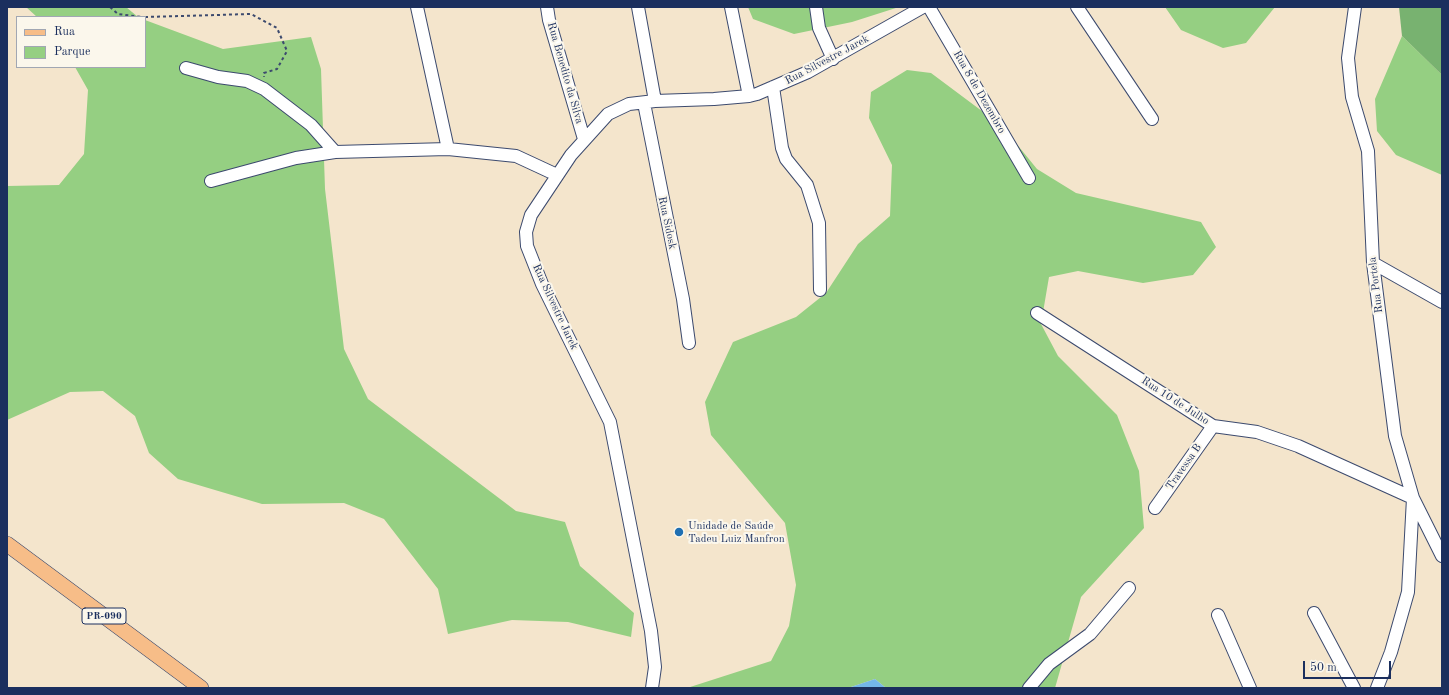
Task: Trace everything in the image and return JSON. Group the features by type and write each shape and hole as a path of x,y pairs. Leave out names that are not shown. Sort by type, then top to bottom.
{"main road":[{"name":"PR-090","path":"7,544 201,688"}],"street":[{"path":"417,7 448,149"},
{"name":"Rua Benedito da Silva","path":"547,7 549,20 584,139"},
{"name":"Rua Sidosk","path":"638,7 650,102 689,343"},
{"path":"731,7 749,96"},
{"path":"816,7 819,28 833,60"},
{"name":"Rua Silvestre Jarek","path":"652,688 655,666 652,631 610,422 542,284 527,246 526,232 531,215 557,175 584,139 608,114 629,104 749,96 833,60 923,7"},
{"name":"Rua 8 de Dezembro","path":"929,7 1029,178"},
{"path":"1077,7 1152,119"},
{"name":"Rua Portela","path":"1355,7 1348,58 1352,97 1368,151 1373,263 1395,436 1413,498 1442,556"},
{"path":"186,68 218,77 247,81 264,89 311,126 335,152"},
{"path":"773,87 782,148 786,159 807,185 819,223 820,290"},
{"path":"211,181 296,158 335,152 448,149 516,156 557,175"},
{"path":"1373,263 1442,302"},
{"name":"Rua 10 de Julho","path":"1037,313 1213,426 1257,432 1298,446 1413,498"},
{"name":"Travessa B","path":"1155,508 1213,426"},
{"path":"1378,688 1391,652 1408,592 1413,498"},
{"path":"1029,688 1049,664 1090,634 1129,588"},
{"path":"1314,613 1354,688"},
{"path":"1218,614 1250,688"}],"path":[{"path":"110,7 118,14 135,16"},
{"path":"146,17 251,14 277,28 287,51 277,69 264,73 264,89"}],"green space":[{"path":"26,7 126,7 137,16 36,16"},
{"path":"748,7 899,7 852,22 794,34 753,19"},
{"path":"1165,7 1275,7 1246,43 1223,48 1181,30"},
{"path":"1399,7 1442,7 1442,75 1402,36"},
{"path":"146,20 223,49 311,37 321,69 325,189 344,349 368,399 516,511 565,522 580,566 634,613 631,637 568,622 512,620 448,634 438,589 384,519 344,503 262,504 178,479 149,453 135,416 103,391 70,392 7,420 7,186 59,185 84,154 88,90 76,68 146,68"},
{"path":"1402,36 1442,75 1442,175 1396,155 1377,131 1375,99"},
{"path":"907,70 931,73 1002,126 1037,169 1076,193 1201,222 1216,247 1193,275 1143,283 1078,271 1049,277 1041,324 1058,356 1117,415 1139,471 1144,528 1081,597 1055,688 886,688 875,679 848,688 687,688 771,661 789,626 796,585 785,523 711,435 705,402 733,342 796,317 826,293 858,244 890,216 892,165 869,118 871,92"}],"water":[{"path":"875,679 886,688 848,688"}],"place":[{"name":"Unidade de Saúde Tadeu Luiz Manfron","path":"679,532"}]}
